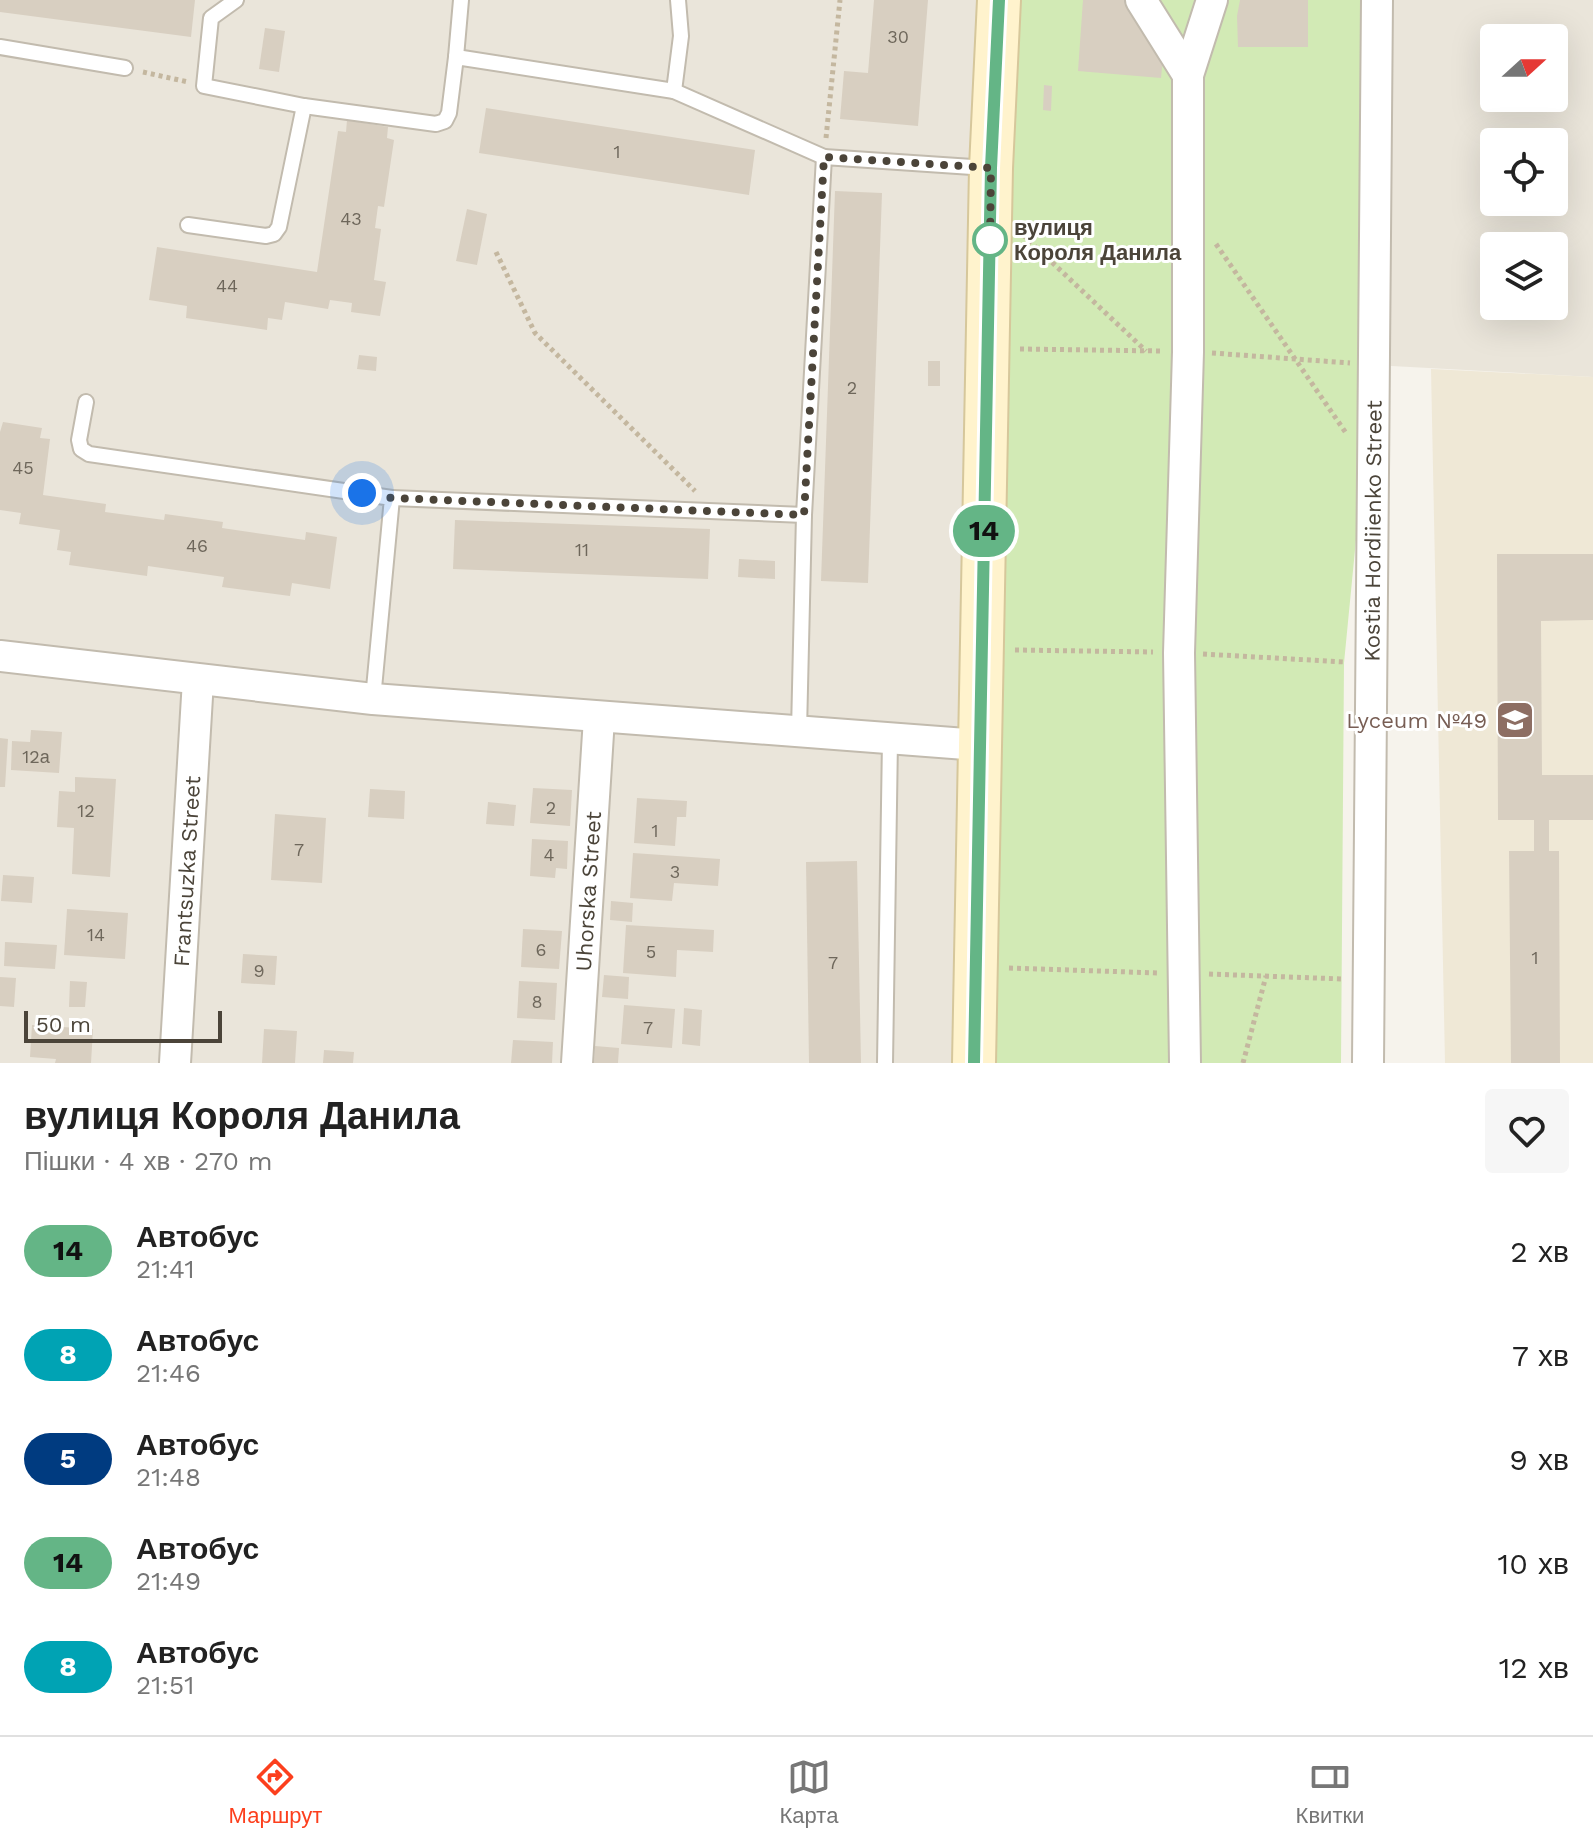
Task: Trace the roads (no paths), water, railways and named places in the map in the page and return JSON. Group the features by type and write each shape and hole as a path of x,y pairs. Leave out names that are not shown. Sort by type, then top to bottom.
{"main road":[{"path":"974,1063 991,168 999,0"}],"street":[{"path":"1141,0 1188,75"},
{"path":"1185,1063 1179,653 1188,352 1188,75 1212,0"},
{"name":"Kostia Hordiienko Street","path":"1368,1063 1377,0"},
{"path":"0,656 373,699 979,745"},
{"name":"Frantsuzka Street","path":"175,1063 198,680"},
{"name":"Uhorska Street","path":"577,1063 599,718"}],"lane":[{"path":"236,0 211,18 204,86 304,106 436,124 445,121 449,113 461,0"},
{"path":"674,91 681,36 678,0"},
{"path":"0,47 125,68"},
{"path":"456,57 674,91 824,157 991,168"},
{"path":"188,225 266,236 274,234 279,227 304,106"},
{"path":"799,731 804,515 824,157"},
{"path":"86,402 79,440 81,449 89,454 392,498 804,515"},
{"path":"373,699 392,498"},
{"path":"885,1063 890,740"}],"place":[{"name":"вулиця Короля Данила","path":"990,240"},
{"name":"Lyceum №49","path":"1515,720"}]}
